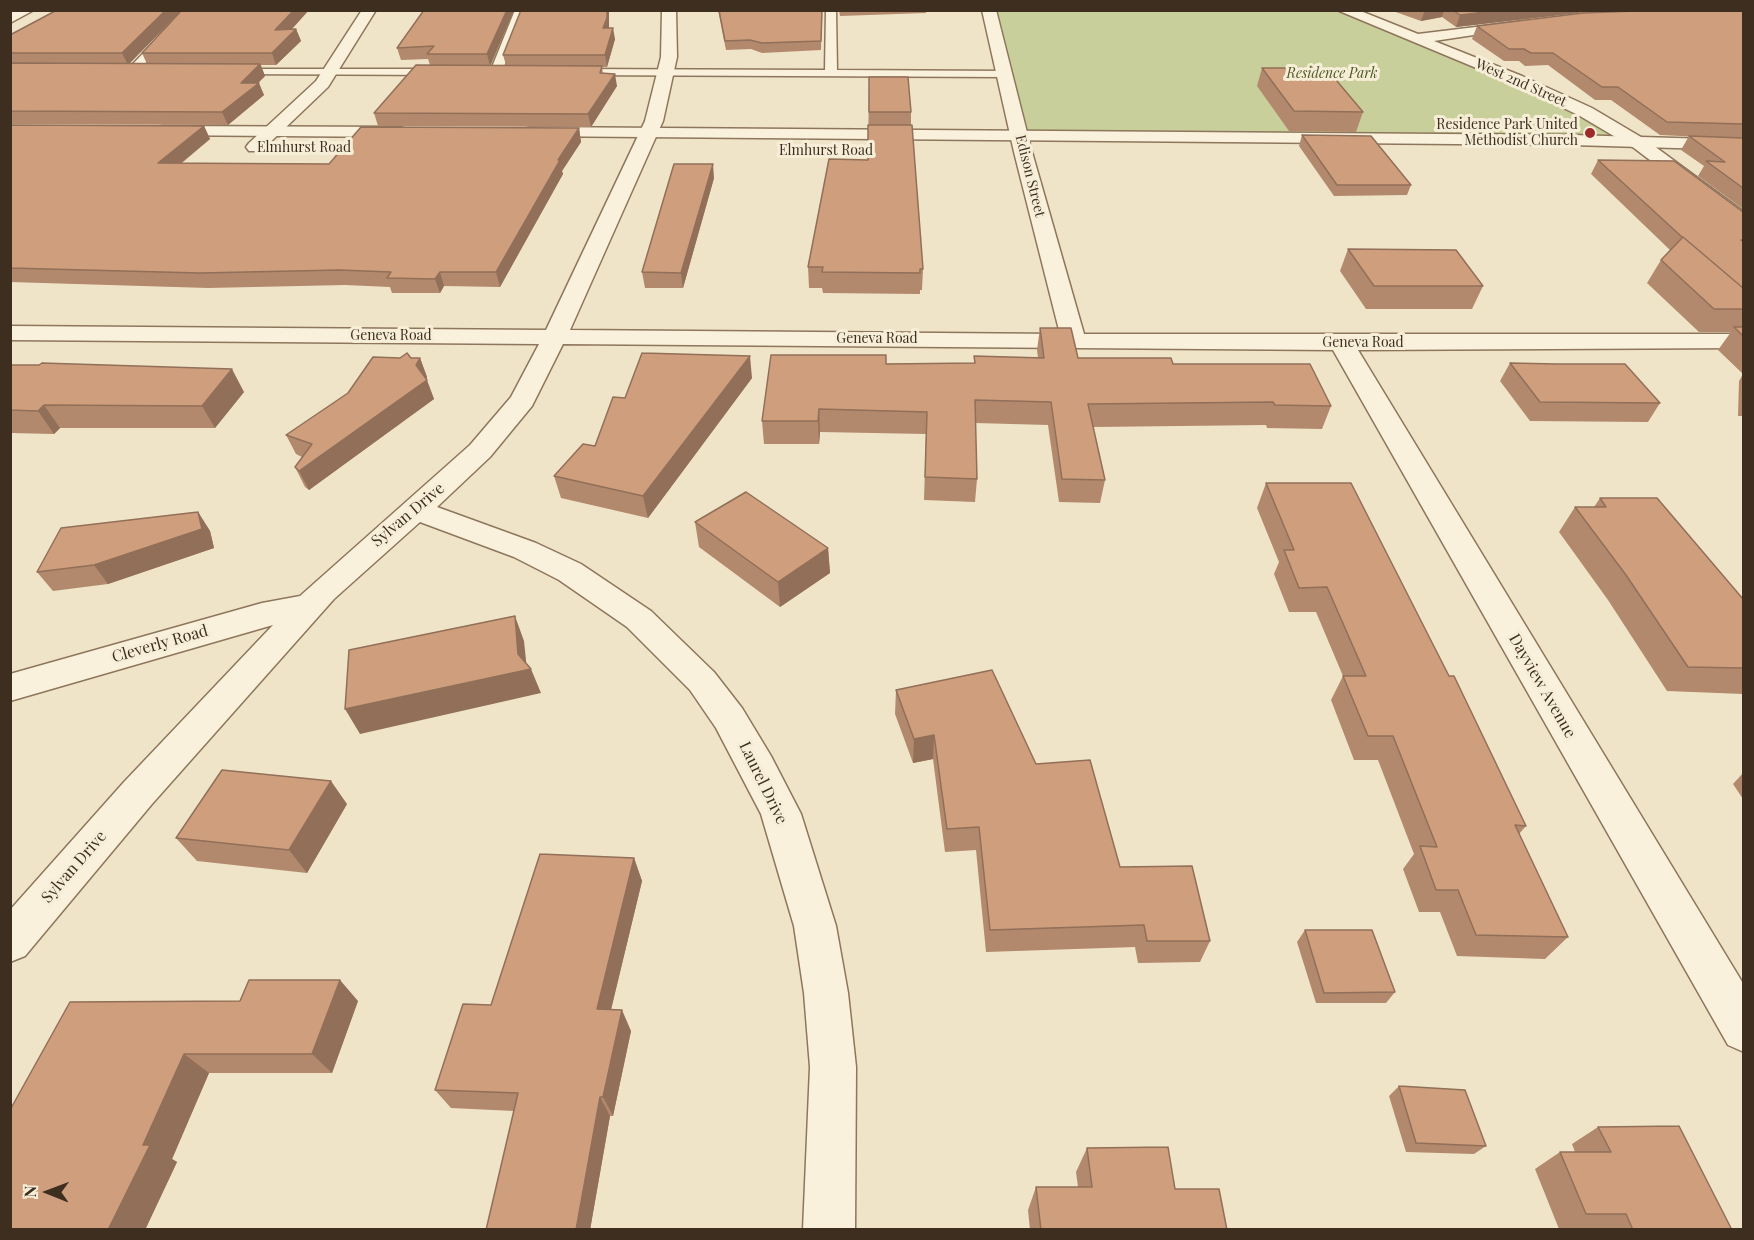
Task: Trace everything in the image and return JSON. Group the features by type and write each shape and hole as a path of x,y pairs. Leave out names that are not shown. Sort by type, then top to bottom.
{"street":[{"path":"10,19 27,10"},
{"path":"255,147 306,100 331,72 369,10"},
{"name":"Sylvan Drive","path":"10,942 138,793 310,605 371,546 458,472 504,424 523,400 555,337 644,142 666,72 671,35 669,10"},
{"name":"Edison Street","path":"989,10 1021,144 1074,341"},
{"name":"West 2nd Street","path":"1344,10 1561,99 1640,144 1743,222"},
{"path":"1417,39 1531,23"},
{"name":"Elmhurst Road","path":"272,132 410,140 255,147 146,139 272,132"},
{"name":"Elmhurst Road","path":"521,141 1021,144 1596,153 1640,144 1743,145"},
{"name":"Geneva Road","path":"10,333 1341,343 1743,341"},
{"name":"Dayview Avenue","path":"1341,343 1743,1029"},
{"name":"Laurel Drive","path":"415,508 525,550 570,572 639,619 702,681 729,718 758,767 781,814 815,926 826,993 833,1067 829,1230"},
{"name":"Cleverly Road","path":"10,688 262,615 310,605"}],"lane":[{"path":"155,71 126,71 191,10"},
{"path":"496,72 520,10"},
{"path":"831,10 831,73"},
{"path":"214,71 461,72"},
{"path":"553,72 1006,74"}],"green space":[{"name":"Residence Park","path":"989,11 1344,11 1516,79 1640,144 1020,136"}],"building":[{"path":"57,10 166,10 122,53 10,53 10,35"},
{"path":"182,10 294,10 275,30 296,29 272,53 142,53"},
{"path":"424,10 507,10 487,54 427,54 434,46 397,48"},
{"path":"521,10 607,10 603,28 613,28 605,55 503,55"},
{"path":"719,10 822,10 821,41 762,43 750,40 725,41"},
{"path":"1453,10 1502,10 1460,15"},
{"path":"1743,10 1743,124 1667,122 1618,87 1602,87 1553,53 1531,53 1524,49 1509,49 1477,26 1583,13"},
{"path":"10,63 260,64 241,83 259,83 222,112 10,111"},
{"path":"416,65 602,66 600,73 615,74 588,114 374,113"},
{"path":"1262,68 1326,68 1363,112 1294,111"},
{"path":"869,77 908,77 911,112 869,112"},
{"path":"10,125 204,126 158,163 329,164 361,127 579,128 558,160 560,160 496,272 440,272 435,279 387,278 391,272 339,270 200,273 10,268"},
{"path":"868,125 912,125 923,269 920,269 920,273 822,272 823,267 808,267 829,159 868,160"},
{"path":"1302,135 1371,136 1411,185 1337,185"},
{"path":"1689,136 1743,138 1743,188 1706,161 1725,162"},
{"path":"1598,160 1674,161 1743,212 1743,240 1741,240 1743,241 1743,288 1682,237"},
{"path":"674,164 713,164 681,273 642,272"},
{"path":"1683,237 1743,288 1743,309 1714,309 1661,260"},
{"path":"1348,249 1456,250 1483,286 1374,286"},
{"path":"1734,327 1743,327 1743,336"},
{"path":"1040,328 1071,328 1078,358 1171,358 1173,364 1310,364 1331,406 1275,405 1273,402 1088,404 1105,480 1062,479 1051,402 975,400 977,479 925,477 927,412 819,409 818,421 762,421 771,355 886,355 886,364 975,363 974,356 1044,358"},
{"path":"407,353 411,358 420,358 416,365 427,380 299,471 295,467 312,444 286,435 348,393 373,357 400,358"},
{"path":"642,353 750,356 643,496 554,476 583,444 595,446 613,397 625,398"},
{"path":"42,363 232,369 202,406 44,405 38,411 10,410 10,365 39,365"},
{"path":"1510,363 1625,364 1660,403 1540,402"},
{"path":"1266,483 1351,483 1449,676 1454,676 1526,826 1515,825 1568,937 1476,935 1458,890 1436,890 1420,846 1437,847 1393,736 1368,736 1343,676 1366,676 1327,587 1299,588 1284,550 1294,550"},
{"path":"746,492 828,548 778,582 695,522"},
{"path":"1600,498 1657,498 1743,599 1743,668 1688,667 1626,575 1575,507 1606,507"},
{"path":"198,512 202,529 94,565 37,572 61,528"},
{"path":"515,616 518,654 531,669 345,709 349,650"},
{"path":"992,670 1036,764 1090,760 1120,867 1192,866 1210,941 1147,941 1144,925 990,930 979,827 947,829 934,735 914,739 896,690"},
{"path":"222,770 331,781 289,850 176,838"},
{"path":"540,854 634,858 597,1009 622,1010 603,1097 600,1097 576,1230 486,1230 518,1093 435,1090 463,1004 491,1005"},
{"path":"1305,930 1372,930 1395,992 1324,993"},
{"path":"249,980 340,980 312,1054 184,1054 143,1145 150,1145 108,1230 10,1230 10,1110 70,1002 240,1001"},
{"path":"1399,1086 1465,1090 1486,1146 1416,1143"},
{"path":"1679,1126 1732,1230 1633,1230 1626,1214 1586,1214 1560,1152 1611,1152 1598,1127"},
{"path":"1168,1147 1175,1189 1219,1189 1227,1230 1041,1230 1036,1187 1092,1187 1087,1148"}],"place":[{"name":"Residence Park United Methodist Church","path":"1590,133"}]}
